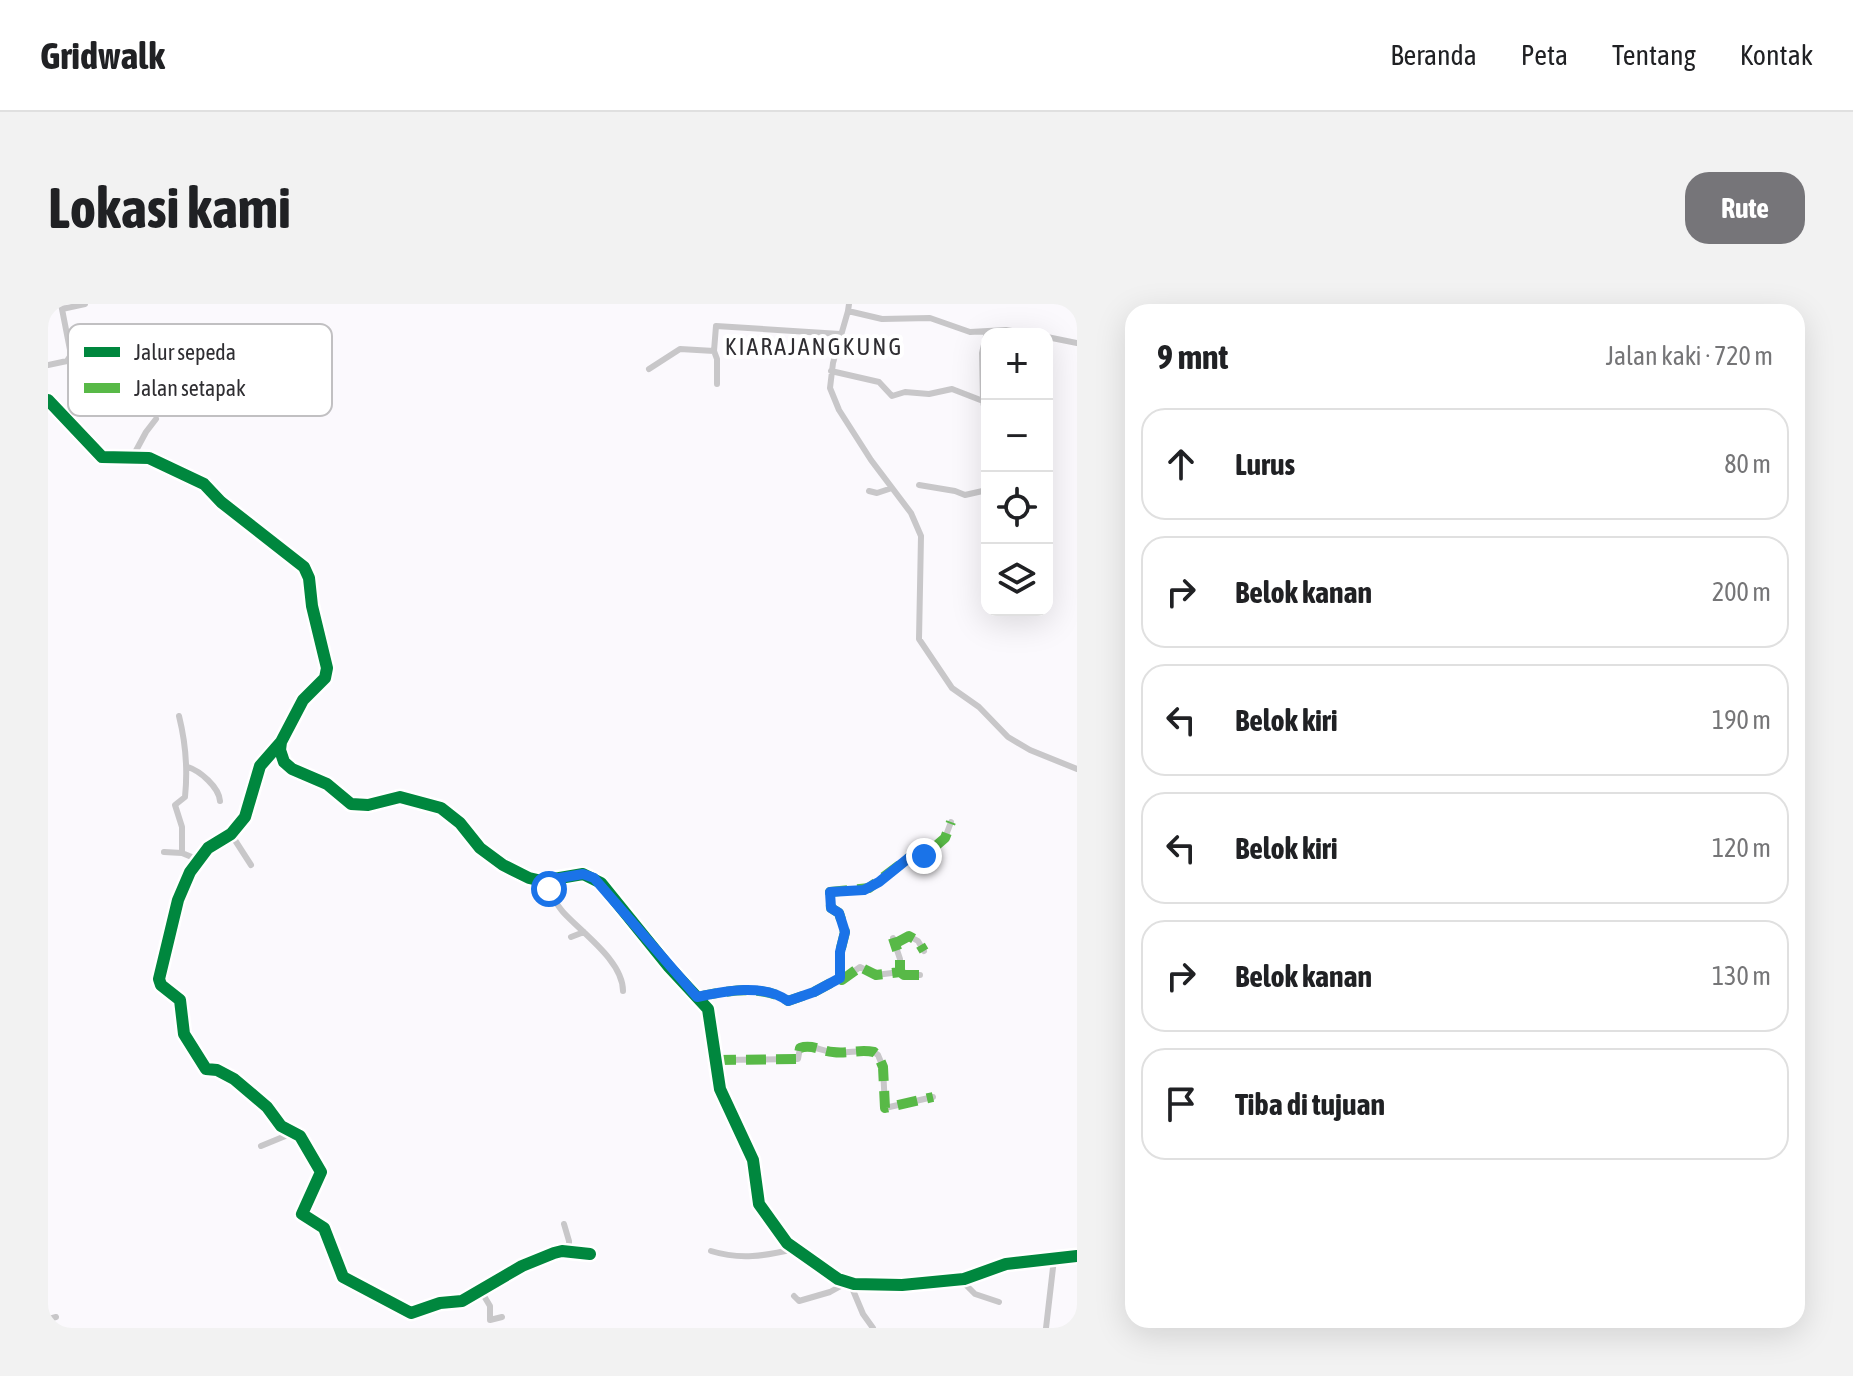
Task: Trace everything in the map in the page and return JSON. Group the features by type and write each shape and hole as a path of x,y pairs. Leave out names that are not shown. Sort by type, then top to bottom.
{"street":[{"path":"68,336 61,306 85,304"},
{"path":"981,332 963,330 930,318 882,319 848,308 831,371 830,388 833,400 911,513 921,536 919,639 945,681 963,698 979,707 1014,741 1077,769"},
{"path":"717,384 714,351 716,326 840,334"},
{"path":"1053,338 1077,343"},
{"path":"649,369 680,349 714,351"},
{"path":"48,365 68,360"},
{"path":"831,371 879,382 892,396 905,392 929,394 952,389 981,400"},
{"path":"48,400 97,453 108,458 153,460 204,484 221,502 306,571 327,673 303,700 281,742 260,766 247,812 231,834 208,848 190,872 167,939 168,951 160,982 180,1000 184,1034 206,1069 217,1070 234,1079 267,1107 281,1126 295,1132 321,1172 302,1214 324,1228 343,1277 411,1313 440,1303 462,1301 522,1266 554,1253 569,1251 590,1254"},
{"path":"132,458 156,419"},
{"path":"919,485 965,495 981,491"},
{"path":"869,491 877,493 892,488"},
{"path":"179,716 188,767 185,797 175,805 182,827 182,853"},
{"path":"281,742 281,755 287,766 327,784 351,804 368,805 400,797 441,808 460,823 480,848 503,865 529,878 542,881 583,874 594,878 710,1013 722,1096 753,1160 759,1204 781,1239 838,1279 849,1283 902,1285 974,1277 1006,1264 1077,1256"},
{"path":"188,767 196,770 218,790 220,801"},
{"path":"839,978 845,932 839,913 831,908 830,892 869,888 910,857 924,856 945,838 951,822"},
{"path":"231,834 251,865"},
{"path":"164,852 182,853 199,860"},
{"path":"542,881 562,911 616,966 623,991"},
{"path":"571,937 584,932"},
{"path":"900,972 895,940 909,936 918,941 924,951"},
{"path":"697,997 745,990 778,994 788,1001 814,992 839,978 842,980 860,967 876,975 900,972 920,975"},
{"path":"716,1060 798,1059 800,1048 806,1046 840,1053 874,1052 881,1062 885,1108 933,1097"},
{"path":"261,1146 295,1132"},
{"path":"564,1224 569,1251"},
{"path":"711,1251 745,1257 794,1249"},
{"path":"1046,1328 1054,1259"},
{"path":"960,1279 975,1294 999,1302"},
{"path":"794,1296 798,1301 807,1299 849,1283"},
{"path":"849,1283 873,1328"},
{"path":"481,1291 490,1306 490,1320 502,1317"}],"marked path":[{"path":"697,997 731,991 756,991 788,1001 840,978 840,952 845,932 839,913 831,908 830,892 869,888 910,857 924,856 945,838 951,822"},
{"path":"896,943 909,936 918,941 924,951"},
{"path":"839,978 842,980 860,967 876,975 900,972 900,959 893,938"},
{"path":"900,972 920,975"},
{"path":"716,1060 798,1059 800,1048 804,1047 838,1052 874,1052 883,1067 885,1108 933,1097"}],"cycle path":[{"path":"48,400 102,457 149,458 204,484 221,502 304,567 309,578 312,606 327,668 325,678 303,700 281,742 284,762 292,769 327,784 351,804 368,805 400,797 441,808 460,823 480,848 503,865 529,878 542,881 583,874 601,883 669,967 708,1009 720,1089 753,1160 759,1204 787,1243 838,1279 854,1284 902,1285 964,1279 1006,1264 1077,1256"},
{"path":"281,742 260,766 245,817 231,834 208,848 190,872 178,900 159,979 161,985 180,1000 184,1034 206,1069 217,1070 234,1079 267,1107 281,1126 300,1136 321,1172 302,1214 324,1228 343,1277 411,1313 440,1303 462,1301 522,1266 554,1253 590,1254"}],"district":[{"name":"KIARAJANGKUNG","path":"814,347"}],"route":[{"path":"549,889 542,881 583,874 594,878 697,997 745,990 778,994 788,1001 840,978 840,952 845,932 839,913 831,908 830,892 864,890 913,855 924,856"}]}
